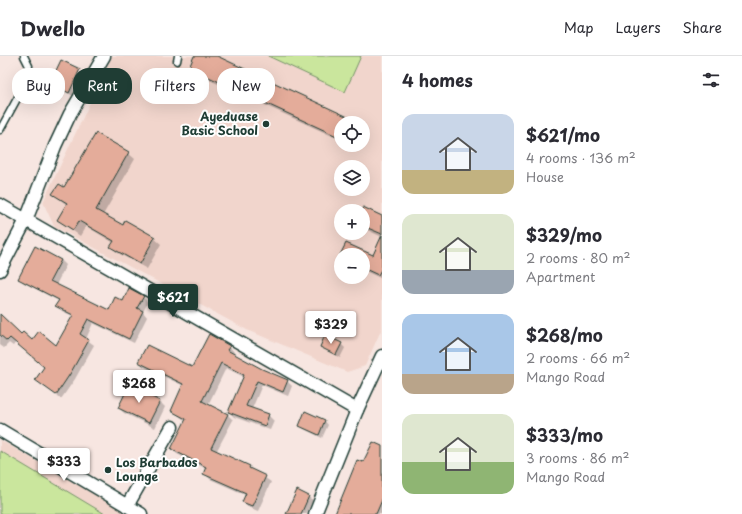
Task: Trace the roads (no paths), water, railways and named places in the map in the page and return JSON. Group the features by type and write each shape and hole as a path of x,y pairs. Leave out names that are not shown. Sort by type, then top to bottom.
{"street":[{"path":"0,270 26,220 55,146 70,114 104,56"},
{"path":"0,205 357,410"},
{"path":"315,514 357,410 382,356"},
{"path":"128,506 172,426"},
{"path":"0,430 141,514"}],"lane":[{"path":"0,130 24,86 29,66 24,56"}],"place":[{"name":"Ayeduase Basic School","path":"266,124"},
{"name":"Los Barbados Lounge","path":"108,470"}]}
